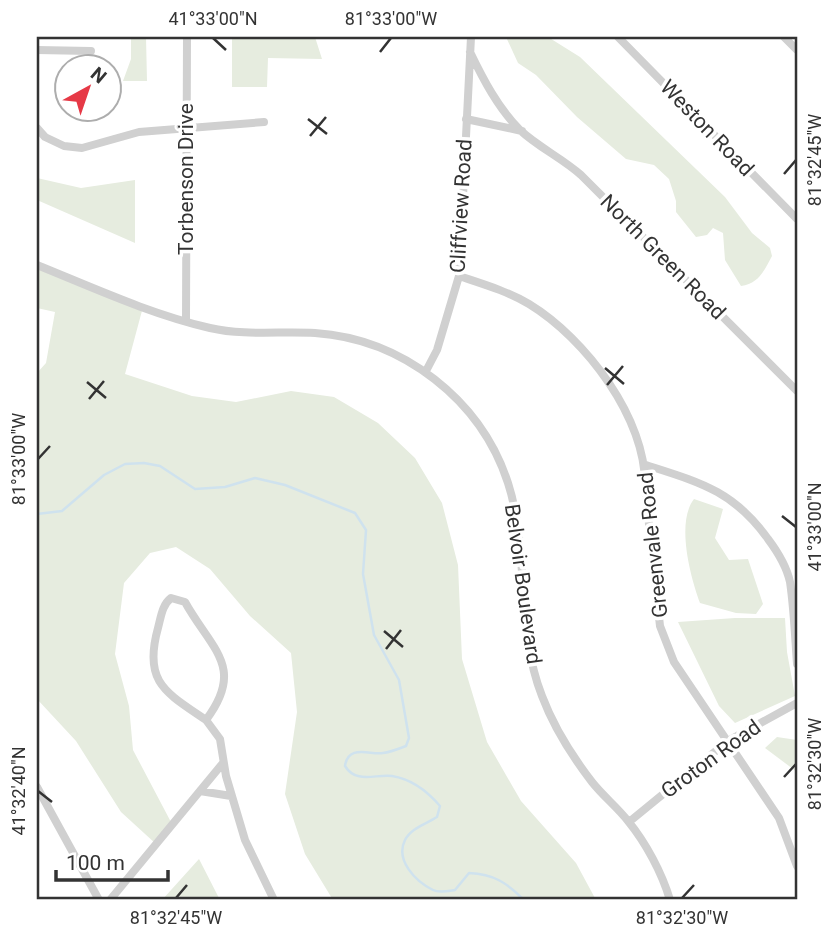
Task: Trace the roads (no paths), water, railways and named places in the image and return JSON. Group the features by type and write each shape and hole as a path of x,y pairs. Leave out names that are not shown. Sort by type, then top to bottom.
{"street":[{"name":"Torbenson Drive","path":"186,321 187,37"},
{"name":"Cliffview Road","path":"426,370 437,350 459,276 471,37"},
{"path":"784,37 797,50"},
{"name":"Weston Road","path":"621,38 797,219"},
{"path":"37,50 90,51"},
{"name":"North Green Road","path":"470,52 507,115 522,131 563,158 581,175 797,391"},
{"name":"North Green Road","path":"466,120 522,131"},
{"path":"37,128 45,137 64,146 82,148 139,132 264,122"},
{"name":"Belvoir Boulevard","path":"37,265 213,329 267,334 315,333 344,337 376,347 426,370 463,405 496,455 508,483 517,525 528,637 541,694 562,740 594,785 629,822 657,868 670,900"},
{"name":"Greenvale Road","path":"459,276 505,291 530,304 595,361 612,390 630,424 646,465 646,500 660,626 674,662 779,818 797,866"},
{"path":"646,465 704,484 729,497 756,522 775,548 789,579 797,664"},
{"path":"206,720 225,688 224,665 220,653 194,620 185,602 171,598 163,609 152,648 154,673 170,696 206,720 220,739 231,796 245,840 274,900"},
{"name":"Groton Road","path":"629,822 728,741 797,703"},
{"path":"110,900 223,763"},
{"path":"37,787 99,900"},
{"path":"201,791 231,796"}],"waterway":[{"path":"37,514 62,511 104,475 125,464 144,463 160,466 195,489 225,487 255,478 285,485 355,513 366,530 363,574 374,635 399,680 409,738 406,746 392,751 350,755 345,766 349,772 360,777 392,776 406,780 425,791 440,806 437,817 411,832 403,848 408,869 426,886 435,891 455,890 469,873 486,875 500,880 524,900"}]}
